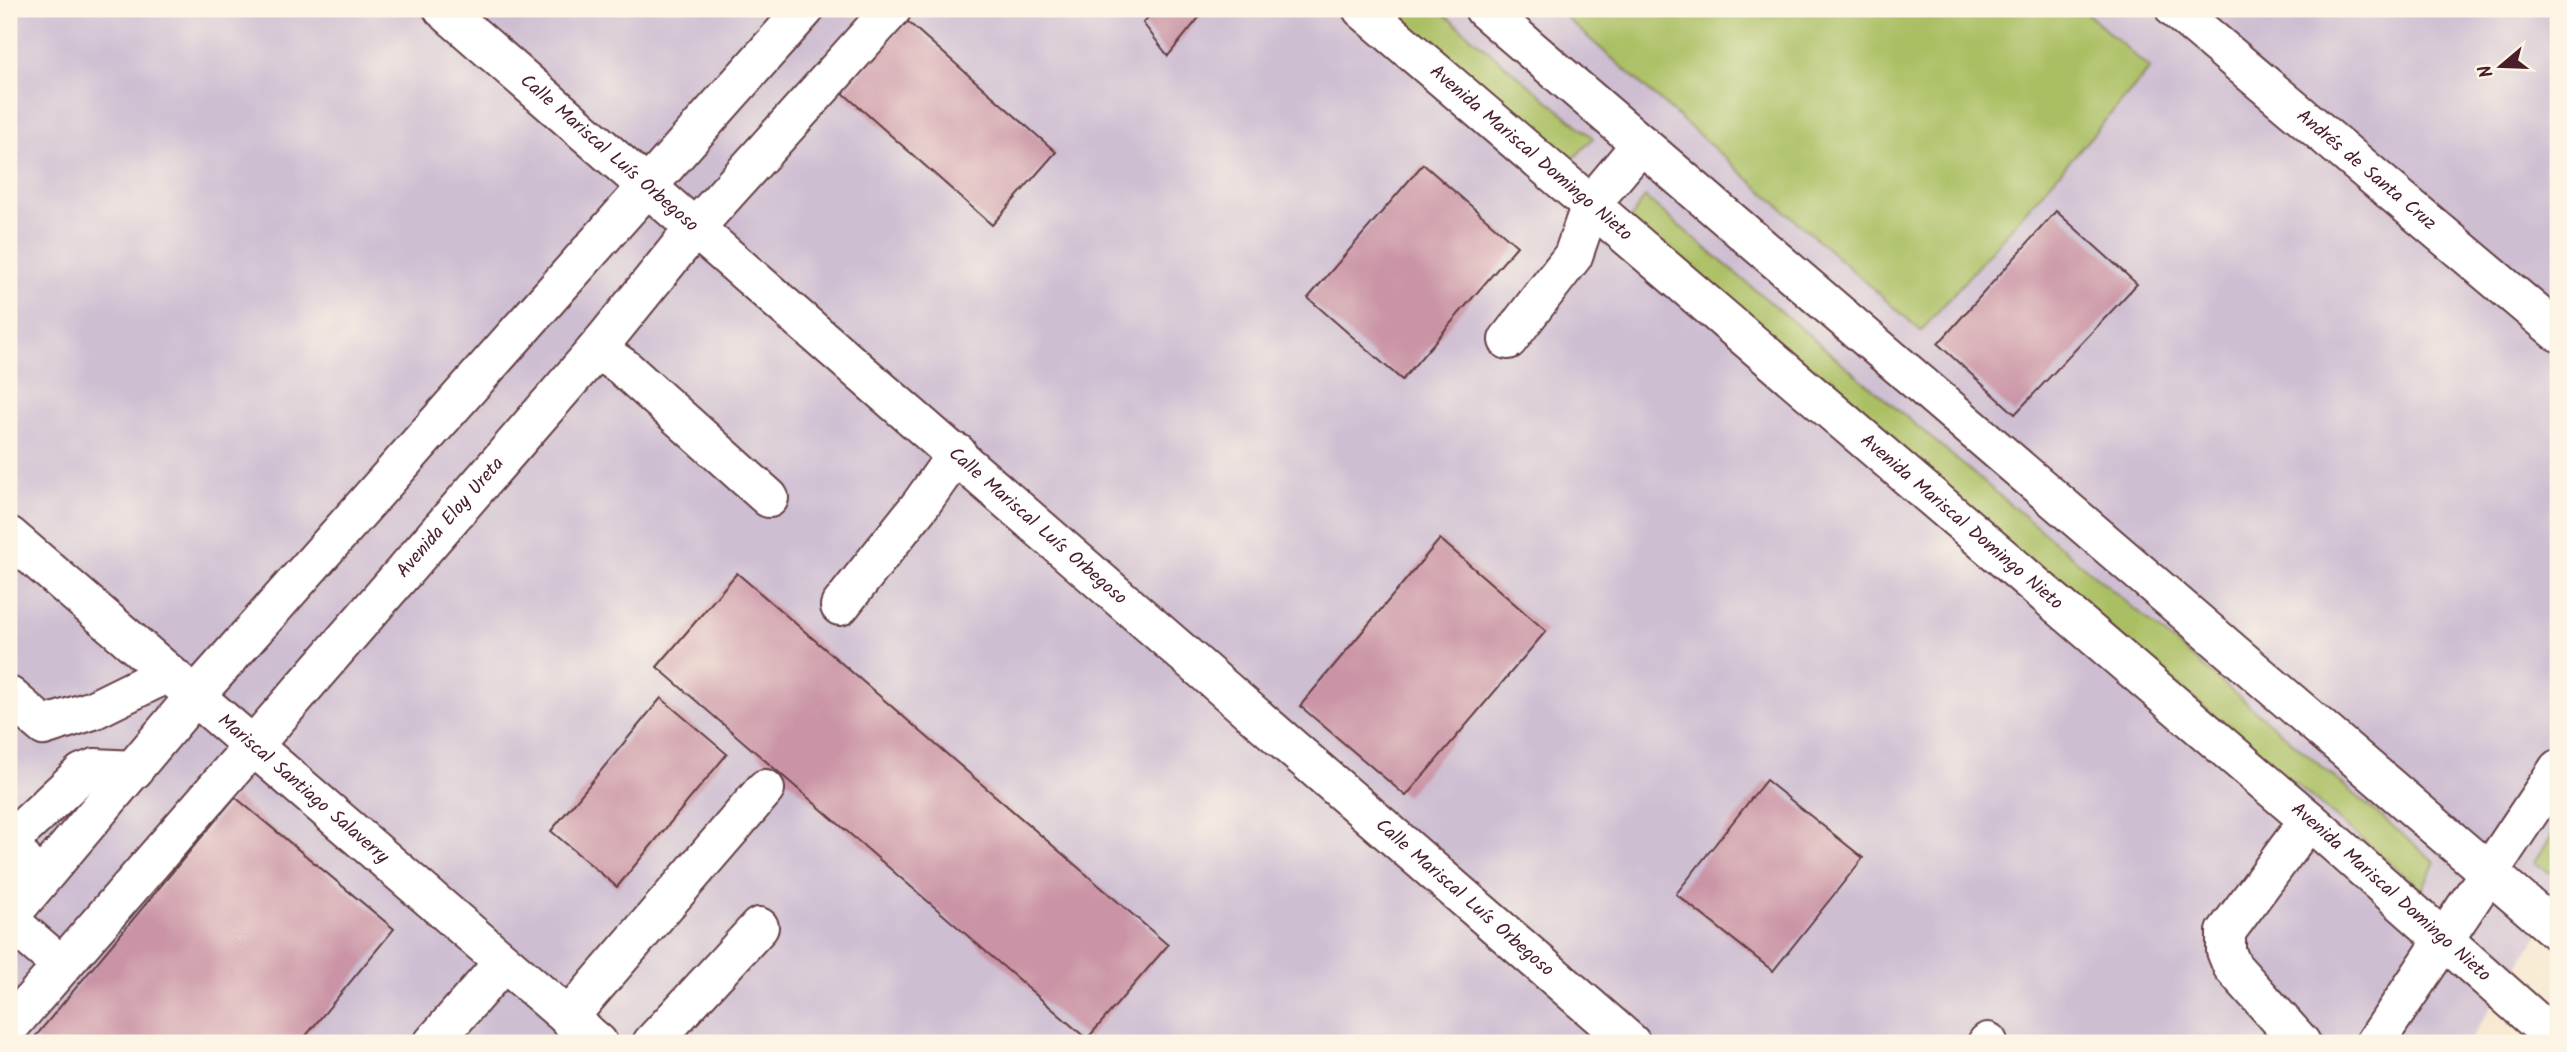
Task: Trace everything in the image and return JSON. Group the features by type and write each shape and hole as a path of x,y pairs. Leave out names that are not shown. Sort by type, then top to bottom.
{"street":[{"name":"Calle Mariscal Luís Orbegoso","path":"443,9 957,453 1631,1043"},
{"path":"62,966 9,918 134,770 182,685 648,187 805,9"},
{"name":"Avenida Mariscal Domingo Nieto","path":"1362,9 2309,820 2557,1041"},
{"path":"1484,9 2558,932"},
{"name":"Andrés de Santa Cruz","path":"2175,9 2558,332"},
{"name":"Avenida Eloy Ureta","path":"9,1027 597,349 695,228 879,13"},
{"path":"1508,340 1573,256 1591,204 1642,144"},
{"path":"597,349 623,367 769,498"},
{"path":"840,606 921,504 957,453"},
{"name":"Mariscal Santiago Salaverry","path":"13,553 182,685 598,1043"},
{"path":"44,726 182,685"},
{"path":"9,696 88,770"},
{"path":"2375,1043 2558,769"},
{"path":"38,882 11,844 19,831 88,770 134,770"},
{"path":"568,1018 765,789"},
{"path":"2301,1043 2232,966 2226,951 2226,932 2309,820"},
{"path":"652,1043 759,927"},
{"path":"433,1043 503,963"}],"shaded area":[{"path":"9,9 2558,9 2558,905 2468,1043 9,1043"}],"green space":[{"path":"1373,9 1438,9 1593,138 1562,171"},
{"path":"1556,9 2082,9 2150,69 1921,331"},
{"path":"1645,197 2435,862 2422,890 1627,224"},
{"path":"2558,827 2558,878 2534,862"}],"building":[{"path":"1155,9 1206,9 1168,56 1143,23"},
{"path":"907,21 1056,152 992,225 843,93"},
{"path":"1423,164 1517,246 1402,380 1308,298"},
{"path":"2056,211 2137,284 2015,414 1938,344"},
{"path":"1440,539 1546,631 1406,796 1300,706"},
{"path":"737,573 1168,945 1087,1039 657,667"},
{"path":"661,698 727,754 617,887 551,831"},
{"path":"1766,780 1863,858 1773,971 1676,894"},
{"path":"235,797 394,929 300,1043 40,1043 34,1038"}]}
